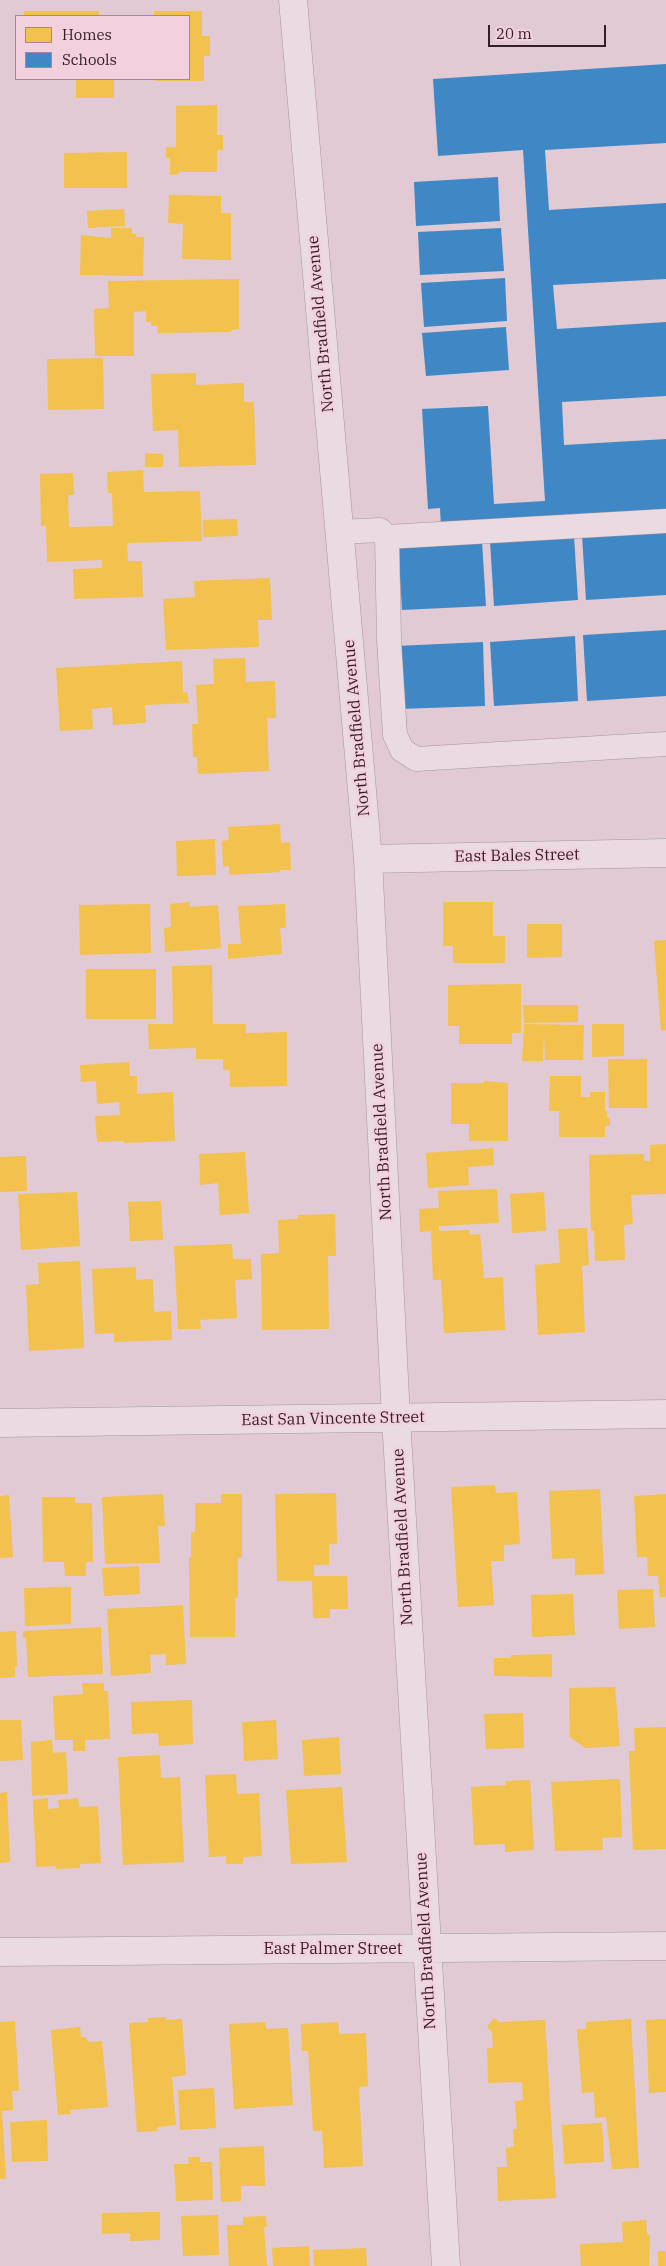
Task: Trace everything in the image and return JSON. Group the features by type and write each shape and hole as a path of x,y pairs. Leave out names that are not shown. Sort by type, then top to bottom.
{"street":[{"name":"North Bradfield Avenue","path":"293,0 368,859 396,1418 446,2266"},
{"name":"East Bales Street","path":"368,859 666,853"},
{"name":"East San Vincente Street","path":"0,1423 666,1414"},
{"name":"East Palmer Street","path":"0,1952 666,1946"}],"lane":[{"path":"387,537 666,520"},
{"path":"339,532 380,530 387,537 389,640 395,735 402,750 416,759 666,744"}],"building: Homes":[{"path":"24,11 99,11 99,15 24,15"},
{"path":"154,11 202,11 202,36 210,36 210,56 204,56 204,81 155,81 190,80 190,15 154,15"},
{"path":"76,80 114,80 114,98 76,98"},
{"path":"217,105 217,135 223,135 223,150 217,150 217,172 179,172 179,174 170,175 170,158 166,158 166,147 176,147 176,106"},
{"path":"127,152 127,188 64,188 64,153"},
{"path":"169,195 221,196 221,213 231,213 231,260 182,259 183,224 168,223"},
{"path":"124,209 125,226 88,228 87,211"},
{"path":"111,228 132,228 132,234 136,234 136,237 144,237 143,276 80,275 81,235 111,238"},
{"path":"239,279 239,329 231,330 231,332 158,333 157,326 151,326 151,322 146,322 146,311 134,312 134,356 95,356 94,309 109,308 108,281"},
{"path":"103,358 104,409 48,410 47,359"},
{"path":"196,373 196,385 244,383 244,402 254,402 256,465 179,467 178,430 153,431 151,374"},
{"path":"145,453 163,454 163,467 145,467"},
{"path":"143,470 144,492 200,491 202,541 127,543 128,561 142,561 143,597 74,599 73,569 102,568 102,560 47,562 46,526 41,526 40,474 73,473 74,495 68,495 69,527 113,526 112,493 108,493 107,472"},
{"path":"237,519 238,536 203,537 203,520"},
{"path":"270,578 272,620 258,620 259,647 166,650 163,599 195,597 194,581"},
{"path":"245,658 246,682 275,681 276,718 267,718 269,771 198,774 197,757 193,757 192,724 198,724 196,685 214,684 213,659"},
{"path":"182,661 183,693 187,692 189,703 145,705 146,723 113,725 112,707 92,709 93,729 60,731 56,668"},
{"path":"280,824 281,843 290,842 291,870 229,875 229,866 223,867 222,841 229,840 228,827"},
{"path":"215,839 216,875 177,876 176,841"},
{"path":"190,902 190,907 218,905 221,948 165,952 164,928 171,927 170,904"},
{"path":"443,902 493,902 493,936 505,936 505,963 453,963 453,946 443,946"},
{"path":"150,904 151,953 80,955 79,905"},
{"path":"285,904 286,928 280,928 282,954 228,959 228,944 241,944 238,906"},
{"path":"527,924 562,924 562,957 527,958"},
{"path":"666,940 666,1030 661,1031 654,941"},
{"path":"212,965 213,1024 246,1024 246,1033 287,1032 287,1086 230,1087 230,1070 223,1070 223,1059 196,1059 196,1048 149,1049 148,1024 173,1024 172,966"},
{"path":"86,969 156,969 156,1019 86,1019"},
{"path":"521,984 521,1033 512,1033 512,1044 459,1044 459,1026 448,1026 448,985"},
{"path":"523,1005 578,1005 578,1022 524,1023"},
{"path":"524,1024 584,1025 583,1060 545,1060 544,1032 543,1061 522,1061"},
{"path":"592,1024 624,1024 624,1056 592,1057"},
{"path":"608,1059 647,1059 647,1108 609,1108"},
{"path":"129,1062 130,1076 137,1076 137,1094 173,1092 175,1141 97,1142 95,1116 120,1115 119,1102 97,1104 96,1081 81,1082 80,1065"},
{"path":"550,1076 581,1076 581,1097 590,1097 590,1092 605,1092 605,1111 607,1111 607,1118 610,1118 610,1126 605,1126 605,1137 559,1137 559,1111 549,1111"},
{"path":"484,1081 508,1083 508,1141 469,1141 469,1124 451,1124 451,1083 484,1083"},
{"path":"666,1144 666,1194 631,1195 633,1224 624,1225 625,1260 595,1261 594,1231 591,1231 589,1155 644,1154 644,1161 650,1161 650,1145"},
{"path":"493,1148 494,1165 468,1167 469,1185 428,1188 426,1153"},
{"path":"245,1152 249,1213 220,1215 218,1183 200,1185 199,1154"},
{"path":"26,1156 27,1191 0,1192 0,1157"},
{"path":"497,1189 499,1223 439,1226 439,1231 469,1230 470,1235 480,1234 484,1278 503,1277 505,1330 444,1333 441,1280 433,1280 431,1231 420,1232 419,1209 439,1208 438,1191"},
{"path":"77,1192 80,1246 21,1250 18,1194"},
{"path":"544,1192 546,1231 512,1233 510,1194"},
{"path":"161,1201 163,1240 130,1241 128,1202"},
{"path":"335,1214 336,1256 328,1256 329,1329 262,1330 261,1254 279,1253 278,1220 298,1219 298,1215"},
{"path":"587,1228 589,1265 582,1266 585,1332 538,1335 535,1265 560,1263 558,1229"},
{"path":"232,1244 233,1259 251,1259 252,1279 235,1280 237,1318 200,1320 201,1329 178,1329 174,1246"},
{"path":"80,1261 84,1348 29,1351 26,1285 39,1284 38,1263"},
{"path":"136,1267 136,1280 153,1279 154,1312 171,1311 172,1340 114,1342 114,1333 95,1334 92,1269"},
{"path":"495,1485 496,1493 517,1492 520,1544 504,1545 504,1561 491,1561 494,1605 458,1607 451,1487"},
{"path":"600,1489 604,1574 575,1575 575,1558 552,1559 549,1491"},
{"path":"336,1493 337,1544 329,1544 329,1565 314,1565 314,1576 347,1576 348,1609 330,1609 330,1618 313,1618 312,1581 277,1581 275,1494"},
{"path":"163,1494 165,1526 158,1526 160,1563 105,1564 102,1497"},
{"path":"221,1494 242,1494 242,1558 238,1558 238,1598 235,1598 235,1637 190,1637 189,1557 191,1557 191,1532 195,1532 195,1503 221,1503"},
{"path":"666,1494 666,1597 660,1597 658,1576 648,1576 647,1557 637,1557 634,1496"},
{"path":"9,1495 13,1557 0,1558 0,1496"},
{"path":"42,1497 75,1497 75,1503 92,1503 93,1562 86,1562 86,1576 65,1576 64,1562 43,1562"},
{"path":"139,1566 140,1594 104,1596 102,1568"},
{"path":"71,1587 71,1624 25,1626 24,1588"},
{"path":"653,1589 655,1627 619,1629 617,1590"},
{"path":"573,1594 575,1635 532,1637 531,1595"},
{"path":"183,1605 186,1664 166,1665 166,1654 150,1655 151,1673 111,1676 107,1609"},
{"path":"101,1627 103,1674 28,1677 26,1638 23,1638 23,1631"},
{"path":"16,1631 17,1666 15,1666 15,1677 0,1678 0,1632"},
{"path":"552,1654 552,1677 494,1676 494,1658 511,1658 511,1655"},
{"path":"82,1683 104,1683 104,1691 108,1691 110,1739 85,1740 85,1751 73,1751 73,1740 55,1740 53,1696 83,1694"},
{"path":"615,1687 620,1746 585,1748 570,1737 569,1688"},
{"path":"192,1700 193,1744 159,1746 158,1733 132,1734 131,1702"},
{"path":"523,1713 524,1748 486,1749 484,1714"},
{"path":"0,1720 21,1720 23,1760 0,1761"},
{"path":"276,1720 278,1759 244,1761 242,1722"},
{"path":"666,1727 666,1849 633,1850 629,1751 635,1751 634,1728"},
{"path":"339,1737 341,1774 304,1776 302,1740"},
{"path":"52,1740 53,1753 66,1752 68,1794 32,1796 31,1742"},
{"path":"160,1755 161,1778 180,1777 184,1862 123,1865 118,1757"},
{"path":"236,1774 237,1794 259,1793 262,1856 243,1857 243,1864 226,1864 226,1856 209,1857 205,1775"},
{"path":"620,1779 622,1837 602,1838 603,1850 555,1851 551,1782"},
{"path":"530,1780 534,1850 505,1852 505,1844 474,1845 471,1787 506,1785 506,1781"},
{"path":"342,1787 347,1862 291,1864 286,1790"},
{"path":"7,1792 10,1862 0,1863 0,1793"},
{"path":"48,1798 48,1809 59,1808 58,1800 78,1798 79,1807 98,1806 101,1863 80,1864 80,1868 56,1869 56,1866 36,1867 33,1800"},
{"path":"166,2017 166,2020 182,2019 186,2075 172,2077 176,2125 157,2127 157,2131 137,2132 129,2023 148,2022 148,2018"},
{"path":"494,2018 499,2022 545,2020 556,2198 498,2201 497,2167 507,2167 506,2148 514,2147 513,2129 517,2129 515,2101 523,2100 522,2082 488,2083 487,2048 493,2048 492,2032 487,2027"},
{"path":"631,2019 639,2168 612,2169 606,2117 595,2118 594,2092 582,2093 577,2029 586,2029 586,2022"},
{"path":"666,2019 666,2092 649,2093 646,2020"},
{"path":"15,2021 19,2091 12,2091 13,2110 2,2111 6,2179 0,2179 0,2022"},
{"path":"265,2022 266,2029 288,2028 293,2105 234,2109 229,2024"},
{"path":"338,2022 339,2034 366,2033 368,2086 359,2087 363,2166 324,2168 322,2131 313,2131 308,2051 302,2051 301,2024"},
{"path":"80,2027 81,2037 85,2037 89,2042 102,2041 108,2107 70,2110 71,2114 58,2115 51,2030"},
{"path":"214,2088 216,2128 180,2130 178,2090"},
{"path":"47,2120 48,2161 12,2162 10,2122"},
{"path":"602,2123 604,2162 564,2164 562,2125"},
{"path":"264,2146 265,2186 241,2186 241,2201 221,2202 219,2148"},
{"path":"188,2157 200,2157 200,2162 212,2162 213,2200 176,2201 174,2164 189,2164"},
{"path":"160,2212 160,2240 130,2241 130,2233 102,2234 102,2213"},
{"path":"218,2215 219,2255 183,2256 181,2216"},
{"path":"266,2216 267,2227 264,2227 267,2266 229,2266 227,2225 243,2225 243,2217"},
{"path":"646,2220 647,2235 650,2235 649,2266 581,2266 580,2244 623,2242 622,2222"},
{"path":"309,2246 310,2266 273,2266 272,2248"},
{"path":"366,2248 367,2266 314,2266 313,2250"},
{"path":"658,2251 666,2251 666,2266 658,2266"}],"building: Schools":[{"path":"666,64 666,143 545,150 549,210 666,203 666,279 553,285 557,329 666,322 666,396 562,402 564,445 666,439 666,513 441,527 440,508 428,509 422,409 488,406 494,504 545,501 523,150 438,156 433,79"},
{"path":"498,177 500,221 416,226 414,182"},
{"path":"501,228 504,271 420,275 418,232"},
{"path":"505,278 507,321 424,327 421,283"},
{"path":"506,327 509,370 426,376 422,333"},
{"path":"666,531 666,595 586,600 582,535"},
{"path":"574,536 578,600 494,606 490,541"},
{"path":"482,541 486,606 402,610 398,546"},
{"path":"666,630 666,696 587,701 583,635"},
{"path":"575,636 578,701 494,706 490,642"},
{"path":"483,642 485,706 400,709 396,646"}]}
